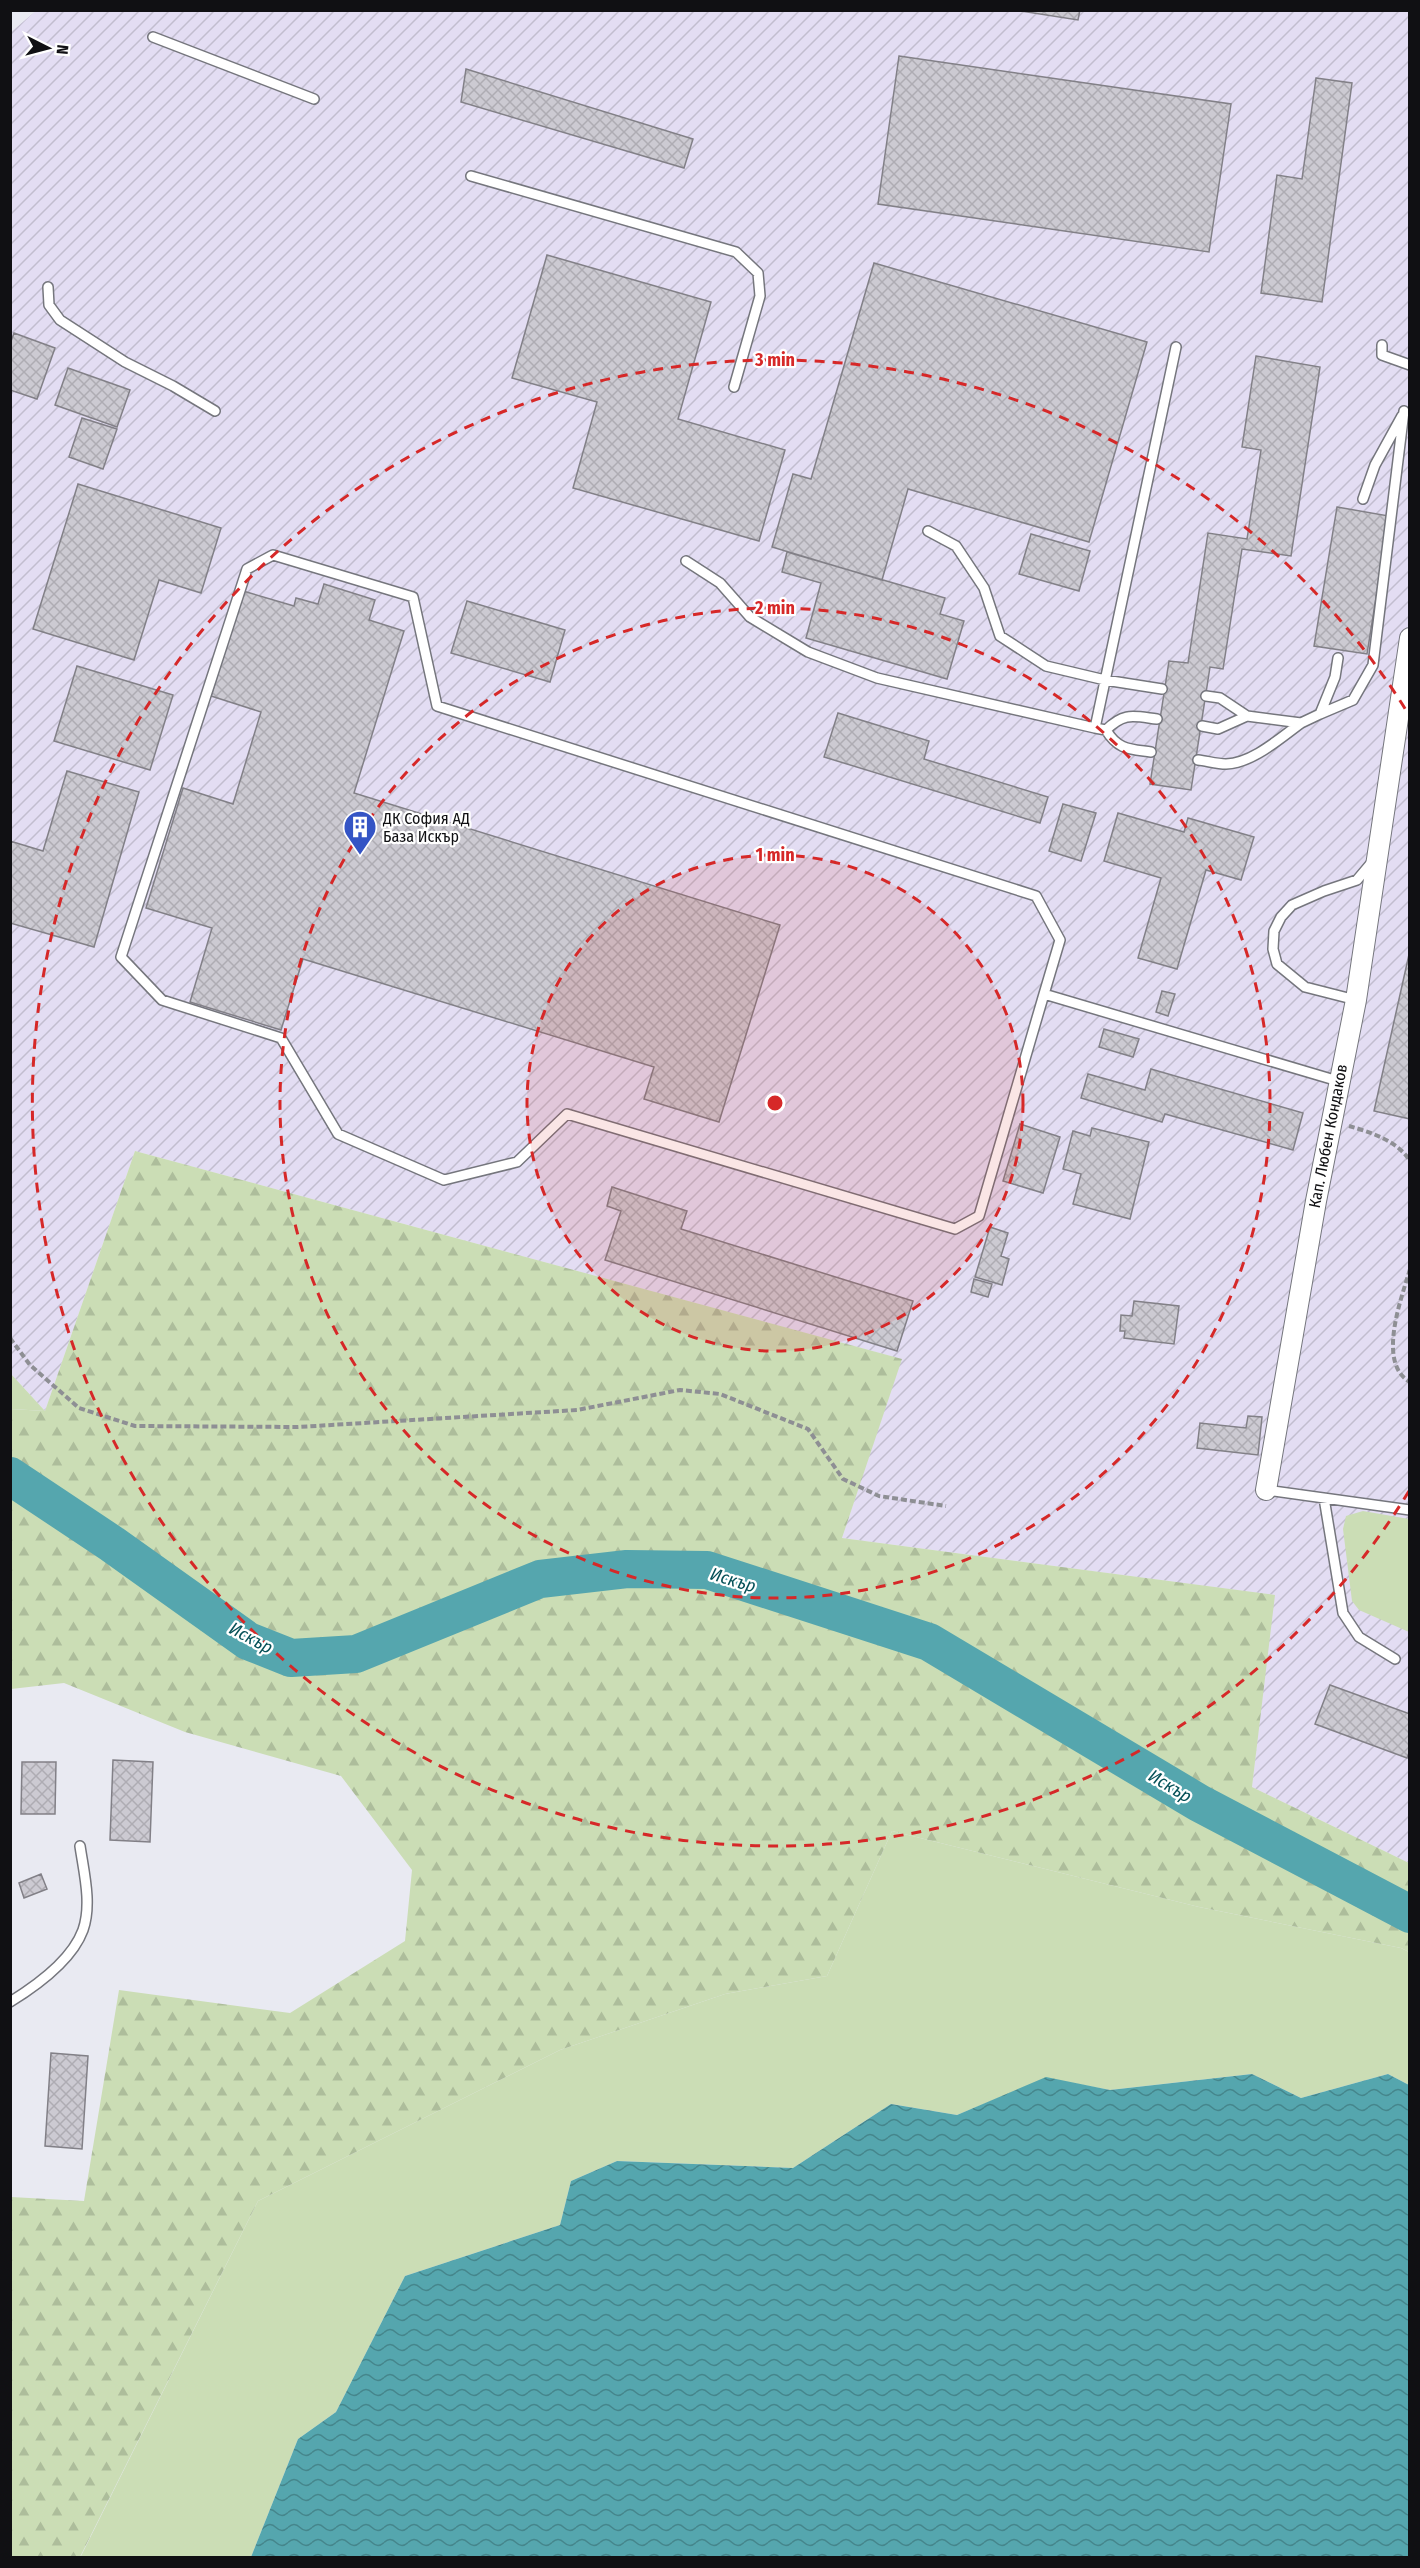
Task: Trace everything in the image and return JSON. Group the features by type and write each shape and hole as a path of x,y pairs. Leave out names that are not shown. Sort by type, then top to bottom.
{"street":[{"name":"Кап. Любен Кондаков","path":"1266,1490 1338,1081 1356,1000 1410,638"}],"lane":[{"path":"153,37 314,99"},
{"path":"471,177 736,252 758,273 760,296 734,387"},
{"path":"48,287 49,305 60,320 125,362 173,386 215,411"},
{"path":"1382,345 1382,355 1410,365"},
{"path":"1095,728 1176,347"},
{"path":"1198,760 1226,764 1241,761 1272,745 1301,723 1353,700 1373,665 1404,411 1378,458 1363,499"},
{"path":"928,531 956,546 984,588 1000,636 1046,666 1105,680 1162,689"},
{"path":"273,555 413,597 437,706 1036,896 1060,940 1044,994 979,1216 955,1229 567,1114 516,1162 444,1180 338,1134 281,1038 162,1000 121,957 247,569 273,555"},
{"path":"686,561 720,583 750,618 808,652 877,678 1106,730 1113,742 1151,752"},
{"path":"1320,714 1335,677 1338,658"},
{"path":"1206,696 1220,698 1247,716 1301,723"},
{"path":"1106,730 1118,718 1134,716 1157,719"},
{"path":"1202,726 1218,729 1247,716"},
{"path":"1356,1000 1305,987 1277,964 1272,949 1274,931 1281,917 1292,905 1357,880 1377,857"},
{"path":"1044,994 1338,1081"},
{"name":"Кап. Любен Кондаков","path":"1266,1490 1410,1510"},
{"path":"1324,1498 1343,1613 1359,1638 1395,1659"},
{"path":"10,2002 48,1973 72,1950 83,1930 87,1908 80,1846"}],"path":[{"path":"1331,1121 1365,1131 1403,1150 1410,1161"},
{"path":"1410,1269 1392,1332 1393,1359 1405,1380 1410,1382"},
{"path":"10,1338 30,1365 79,1408 135,1426 298,1427 577,1410 680,1390 720,1394 808,1429 843,1479 879,1496 946,1506"}],"shaded area":[{"path":"37,10 1409,11 1409,1863 1252,1787 1274,1595 842,1538 901,1359 135,1151 45,1411 11,1374 11,32"}],"green space":[{"path":"135,1151 902,1359 842,1538 1275,1595 1252,1787 1409,1863 1409,1952 1401,1948 1199,1907 892,1831 827,1976 725,1994 560,2050 258,2201 80,2557 11,2557 11,2197 84,2201 119,1990 290,2013 405,1941 412,1870 341,1776 185,1732 64,1683 11,1689 11,1409 45,1411"},
{"path":"11,1374 45,1411 11,1409"},
{"path":"1363,1511 1409,1519 1409,1632 1359,1610 1352,1601 1343,1529 1346,1516"},
{"path":"892,1831 1199,1907 1401,1948 1409,1952 1409,2085 1388,2074 1301,2098 1252,2074 1110,2090 1046,2078 957,2115 891,2104 793,2168 617,2161 571,2181 560,2225 405,2276 336,2412 298,2439 251,2557 80,2558 258,2201 560,2050 725,1994 827,1976"}],"water":[{"path":"1252,2074 1301,2098 1388,2074 1409,2085 1409,2557 251,2557 298,2439 336,2412 405,2276 560,2225 571,2181 617,2161 793,2168 891,2104 957,2115 1046,2077 1110,2090"}],"building":[{"path":"1014,10 1080,10 1078,20"},
{"path":"899,56 1231,104 1209,252 878,204"},
{"path":"466,69 693,139 684,168 461,102"},
{"path":"1316,78 1352,83 1322,302 1261,293 1277,175 1302,179"},
{"path":"547,255 711,302 678,419 785,450 759,541 573,488 597,402 512,378"},
{"path":"874,263 1147,342 1089,542 908,489 882,580 772,547 793,474 811,479"},
{"path":"14,333 55,348 37,399 10,390 10,344"},
{"path":"1256,356 1320,367 1291,556 1242,549 1223,669 1210,667 1191,790 1150,784 1169,661 1188,663 1208,533 1247,539 1261,450 1242,447"},
{"path":"68,368 130,390 117,427 55,405"},
{"path":"82,418 117,429 103,469 69,457"},
{"path":"78,484 221,528 201,593 159,580 134,660 33,629"},
{"path":"1337,507 1389,516 1367,654 1314,646"},
{"path":"1031,534 1090,551 1079,591 1019,574"},
{"path":"787,552 945,598 940,614 964,621 947,679 806,638 821,583 782,572"},
{"name":"ДК София АД База Искър","path":"324,584 375,600 369,620 404,631 354,793 780,925 719,1122 644,1099 654,1067 303,959 281,1030 190,1002 212,928 146,908 183,788 233,804 261,712 211,696 243,591 294,606 296,598 318,604"},
{"path":"467,601 565,630 550,682 451,653"},
{"path":"77,666 173,695 150,770 54,741"},
{"path":"838,713 929,741 924,759 1048,797 1040,823 824,757"},
{"path":"67,771 139,792 94,947 10,923 10,841 43,851"},
{"path":"1063,804 1096,813 1081,861 1049,851"},
{"path":"1118,813 1184,832 1188,818 1254,837 1241,880 1206,870 1177,969 1138,958 1161,878 1104,861"},
{"path":"1410,950 1410,1119 1374,1111"},
{"path":"1162,991 1175,994 1168,1016 1156,1012"},
{"path":"1104,1029 1139,1039 1133,1057 1099,1047"},
{"path":"1151,1069 1303,1113 1293,1150 1165,1114 1162,1122 1081,1098 1088,1074 1145,1090"},
{"path":"1020,1124 1060,1137 1043,1193 1003,1181"},
{"path":"1092,1128 1149,1142 1130,1219 1073,1204 1081,1174 1063,1169 1073,1131 1090,1136"},
{"path":"612,1187 687,1211 681,1229 913,1301 897,1351 605,1260 621,1211 607,1206"},
{"path":"990,1227 1008,1233 1001,1256 1009,1259 1002,1285 975,1277"},
{"path":"974,1279 992,1284 988,1297 971,1292"},
{"path":"1134,1301 1179,1306 1174,1344 1124,1338 1125,1331 1120,1331 1121,1315 1132,1316"},
{"path":"1248,1416 1262,1417 1258,1455 1197,1448 1200,1423 1246,1428"},
{"path":"1330,1685 1410,1714 1410,1750 1407,1758 1315,1724"},
{"path":"113,1760 153,1762 150,1842 110,1840"},
{"path":"22,1762 56,1762 55,1814 21,1814"},
{"path":"41,1874 47,1889 24,1898 19,1883"},
{"path":"51,2053 88,2056 82,2149 45,2146"}],"waterway":[{"name":"Искър","path":"10,1476 112,1544 248,1641 291,1658 356,1654 540,1579 627,1569 707,1570 929,1642 1199,1803 1410,1914"}],"place":[{"name":"ДК София АД База Искър","path":"360,856"}]}
